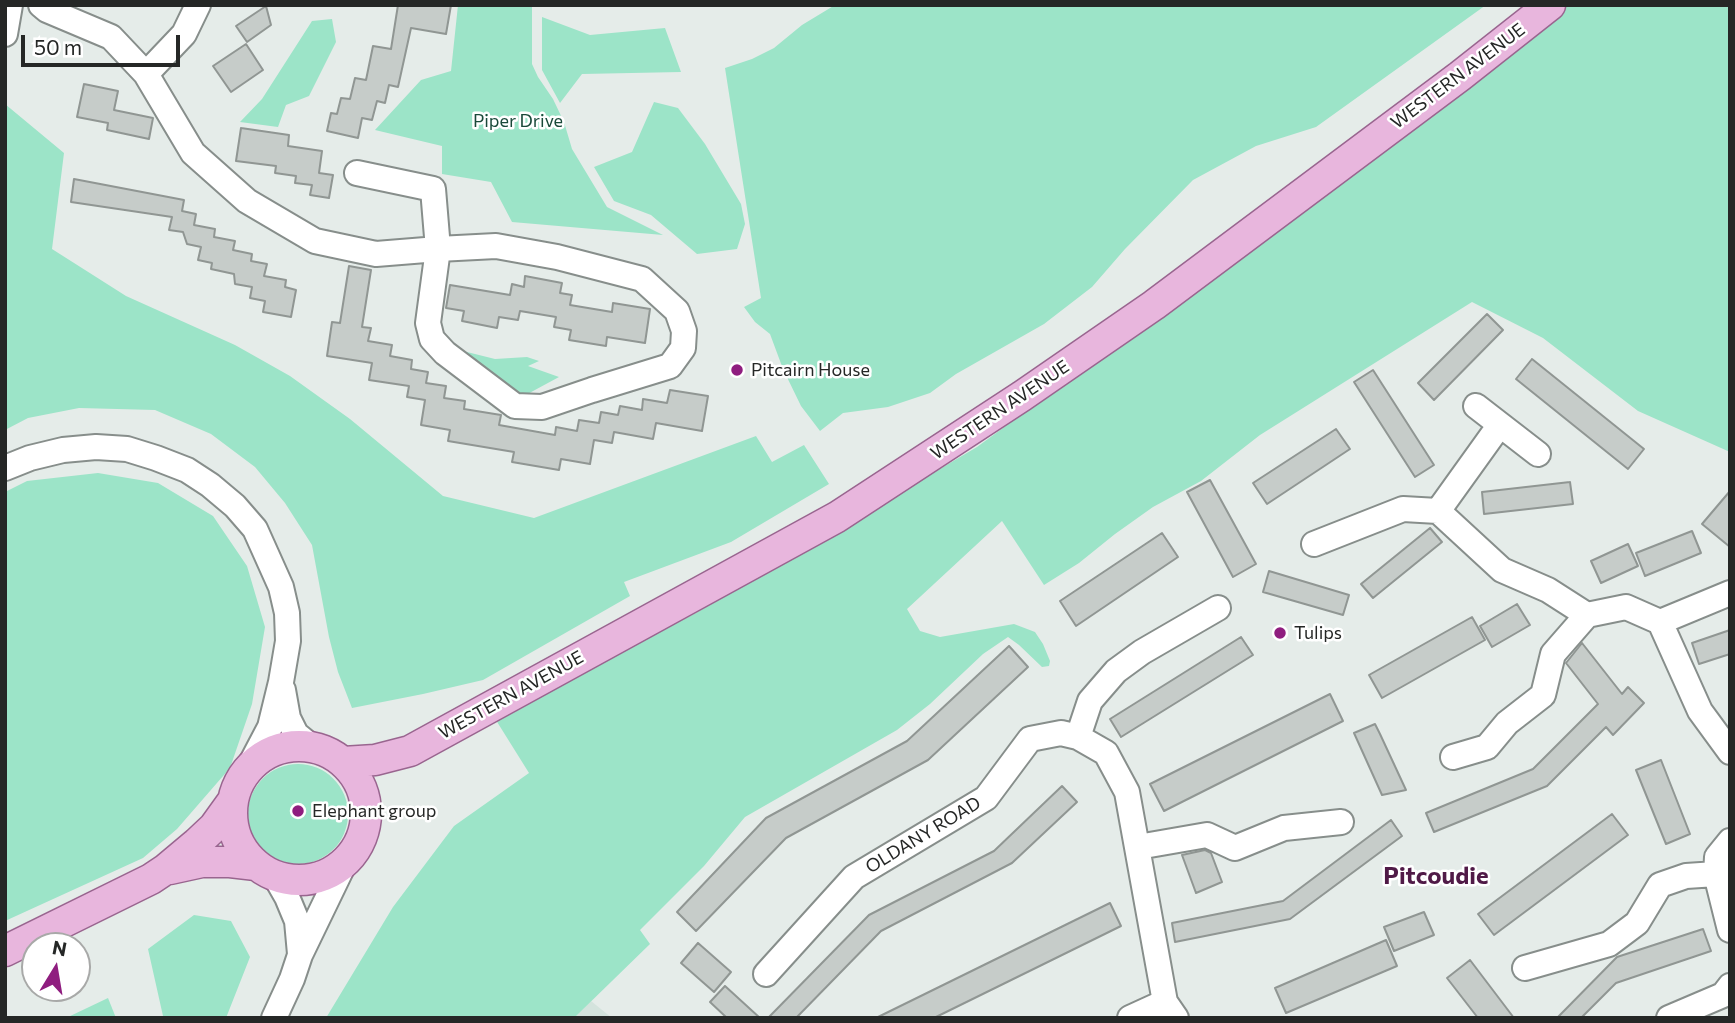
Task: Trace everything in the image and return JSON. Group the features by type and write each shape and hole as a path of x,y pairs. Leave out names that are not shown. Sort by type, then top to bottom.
{"main road":[{"name":"WESTERN AVENUE","path":"343,762 375,760 410,751 849,510 1154,305 1460,76 1550,5"},
{"path":"166,869 202,862 230,862 293,880 312,879 329,873 345,862 356,848 364,830 366,812 363,793 356,776 343,762 328,752 312,747 289,746 267,753 249,767 238,783 232,802 236,837 244,852 266,871"},
{"name":"WESTERN AVENUE","path":"366,812 383,780 410,751"},
{"path":"5,951 151,879 214,827 232,802"}],"street":[{"path":"5,34 10,5"},
{"path":"41,5 111,37 146,74 192,153 247,201 315,241 376,254 439,249 496,246 557,257 642,279 677,311 684,331 683,348 670,366 542,407 515,406 432,340 428,323 439,249 433,189 357,173"},
{"path":"146,74 184,34 198,5"},
{"path":"1476,406 1497,429 1538,454"},
{"path":"1438,511 1497,429"},
{"path":"5,468 30,458 63,450 96,447 127,449 187,470 235,506 255,529 281,587 287,612 288,641 270,727 249,767"},
{"path":"1314,544 1403,509 1438,511 1502,570 1548,590 1587,615"},
{"path":"1660,622 1730,593"},
{"path":"1453,757 1488,747 1507,723 1543,695 1553,654 1587,615 1626,607 1660,622 1700,711 1730,752"},
{"path":"1130,1018 1171,1010 1127,792 1106,753 1078,737 1090,701 1116,671 1142,652 1218,608"},
{"path":"281,682 288,718 296,734 312,747"},
{"name":"OLDANY ROAD","path":"766,974 854,877 986,799 1030,739 1061,733 1078,737"},
{"path":"1138,847 1206,835 1235,848 1284,828 1340,822"},
{"path":"1730,842 1717,857 1716,874 1730,930"},
{"path":"274,1018 300,955 345,862"},
{"path":"266,871 287,897 297,920 300,955"},
{"path":"1525,968 1609,944 1637,923 1660,885 1686,876 1716,874"},
{"path":"1669,1018 1727,994"}],"shaded area":[{"path":"591,1001 612,1018 574,1018"}],"green space":[{"name":"Piper Drive","path":"458,5 532,5 532,64 564,122 572,149 607,207 663,235 512,222 491,182 442,174 442,146 375,130 421,80 451,71"},
{"path":"835,5 1486,5 1316,127 1256,146 1193,180 1092,287 1044,324 956,374 930,393 888,407 843,413 820,431 801,406 770,334 755,322 744,307 761,298 725,68 774,48 802,25"},
{"path":"1567,5 1730,5 1730,452 1638,411 1543,338 1472,302 1260,435 1201,481 1153,507 1079,563 1044,585 1002,521 907,609 920,631 940,637 1014,624 1035,632 1050,661 1049,666 1042,667 1008,637 983,654 930,704 897,730 745,817 704,866 640,930 650,944 574,1018 326,1018 393,907 454,826 529,773 494,717 696,613 977,447 1412,128"},
{"path":"542,17 590,35 665,28 681,72 582,74 560,103 542,70"},
{"path":"332,19 336,42 309,96 286,105 278,127 240,122 262,99 312,21"},
{"path":"654,102 678,108 705,144 741,204 745,224 737,249 697,254 651,215 614,201 594,167 632,152"},
{"path":"5,104 64,153 52,249 126,296 235,345 290,376 350,419 443,496 534,518 756,436 772,462 804,445 829,484 731,542 624,582 630,596 483,680 352,708 338,672 329,637 312,545 285,503 255,467 211,434 155,410 79,408 28,418 5,430"},
{"path":"459,350 495,359 527,357 539,361 528,366 559,377 522,397"},
{"path":"98,473 158,483 213,516 247,566 265,627 252,704 230,768 177,829 143,858 5,921 5,492 27,481"},
{"path":"298,764 326,772 340,786 348,814 340,842 326,856 298,864 270,856 256,842 248,814 256,786 270,772"},
{"path":"194,915 231,921 250,957 226,1018 163,1016 148,949"},
{"path":"108,998 116,1018 66,1018"}],"building":[{"path":"398,5 451,5 446,34 411,28 398,87 389,85 385,103 377,101 372,120 362,118 358,138 327,131 331,113 337,114 341,98 350,99 355,78 366,80 373,46 391,49"},
{"path":"266,6 271,25 247,42 236,26"},
{"path":"246,44 263,70 231,92 213,66"},
{"path":"84,84 118,91 114,110 153,118 149,139 107,130 108,123 77,117"},
{"path":"241,128 289,135 288,146 322,151 319,173 333,175 329,198 310,195 312,185 295,183 296,176 275,173 276,166 236,161"},
{"path":"74,179 184,200 182,211 196,214 194,225 215,229 214,237 235,241 233,250 252,254 251,261 267,264 264,276 286,280 285,287 296,290 291,317 263,312 265,301 250,298 252,287 235,284 234,274 211,269 212,263 198,260 201,247 187,244 183,232 169,230 172,217 71,202"},
{"path":"349,266 371,270 362,327 371,328 368,341 392,345 390,356 412,360 411,369 428,372 426,383 446,386 444,398 465,401 464,409 501,415 499,425 555,435 556,427 577,431 579,420 599,423 601,412 618,415 620,406 642,410 643,399 667,403 670,390 708,396 702,431 656,423 653,439 614,432 612,443 594,440 590,464 561,459 559,470 512,462 514,452 448,441 450,430 421,425 425,400 407,397 409,386 369,380 372,363 327,356 332,322 340,323"},
{"path":"525,276 562,283 560,293 572,295 570,305 612,312 613,303 650,309 645,343 607,337 606,346 569,340 571,330 554,327 556,317 520,311 518,320 499,317 497,328 462,321 464,311 446,308 450,285 510,295 512,284 524,287"},
{"path":"1487,314 1503,330 1434,400 1418,383"},
{"path":"1532,359 1644,449 1628,469 1516,379"},
{"path":"1373,370 1434,465 1415,477 1354,382"},
{"path":"1336,429 1350,449 1267,504 1253,483"},
{"path":"1210,480 1256,564 1233,577 1187,492"},
{"path":"1570,482 1573,504 1484,514 1482,492"},
{"path":"1730,491 1730,547 1702,524"},
{"path":"1430,528 1442,542 1373,598 1361,584"},
{"path":"1692,531 1701,553 1645,576 1636,553"},
{"path":"1162,533 1178,557 1076,626 1060,601"},
{"path":"1628,544 1638,566 1601,583 1591,561"},
{"path":"1269,571 1349,595 1343,615 1263,592"},
{"path":"1517,604 1530,625 1492,647 1480,626"},
{"path":"1472,617 1485,640 1382,698 1369,675"},
{"path":"1730,630 1730,654 1699,664 1692,643"},
{"path":"1241,637 1253,655 1121,737 1110,719"},
{"path":"1582,643 1622,694 1628,687 1644,703 1613,735 1606,727 1547,786 1434,832 1426,813 1533,769 1598,704 1566,663"},
{"path":"1009,646 1028,667 928,760 786,838 696,931 677,912 766,818 907,741"},
{"path":"1330,694 1343,721 1164,811 1150,784"},
{"path":"1375,724 1406,790 1382,795 1354,733"},
{"path":"1661,760 1690,834 1666,844 1636,770"},
{"path":"1062,786 1077,802 1012,863 881,931 796,1018 768,1018 869,915 994,851"},
{"path":"1612,814 1628,835 1494,935 1478,914"},
{"path":"1391,820 1402,836 1290,919 1175,942 1172,923 1283,901"},
{"path":"1205,850 1211,853 1222,882 1196,893 1182,855"},
{"path":"1110,903 1121,926 934,1018 876,1018"},
{"path":"1424,912 1434,935 1394,951 1384,927"},
{"path":"1703,929 1711,951 1616,983 1581,1018 1557,1018 1617,957"},
{"path":"1386,940 1397,966 1286,1013 1275,988"},
{"path":"698,943 731,972 714,992 681,963"},
{"path":"1470,960 1514,1018 1478,1018 1447,978"},
{"path":"725,986 760,1018 727,1018 710,1002"}],"place":[{"name":"Pitcairn House","path":"737,370"},
{"name":"Tulips","path":"1280,633"},
{"name":"Elephant group","path":"298,811"}],"district":[{"name":"Pitcoudie","path":"1436,876"}]}
